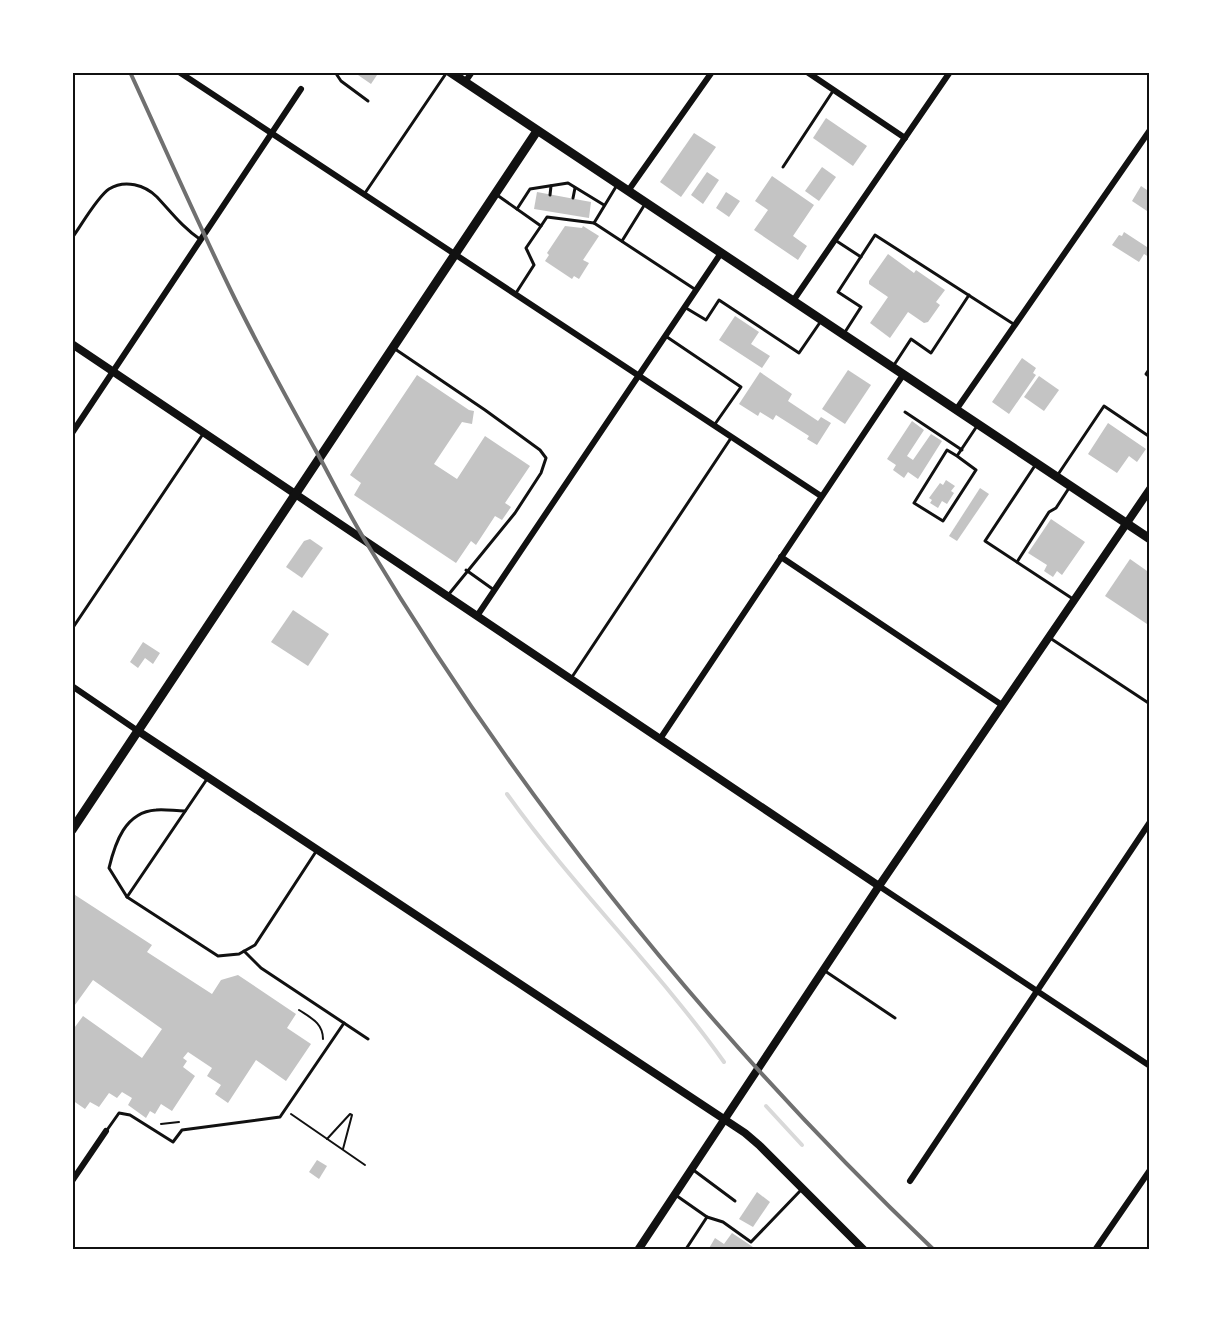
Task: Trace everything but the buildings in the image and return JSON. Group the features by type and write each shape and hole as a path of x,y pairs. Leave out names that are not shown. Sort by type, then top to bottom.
{"main road":[{"path":"448,72 1150,539"},
{"path":"72,830 537,131"}],"street":[{"path":"179,72 821,496"},
{"path":"465,82 472,72"},
{"path":"628,191 712,72"},
{"path":"807,72 905,138"},
{"path":"792,301 950,72"},
{"path":"72,434 302,89"},
{"path":"956,410 1150,130"},
{"path":"477,616 720,253"},
{"path":"72,344 1150,1066"},
{"path":"660,739 903,375"},
{"path":"638,1250 879,886 1150,489"},
{"path":"780,557 1002,705"},
{"path":"72,686 724,1120 759,1145 864,1250"},
{"path":"910,1181 1150,822"},
{"path":"72,1181 106,1131"},
{"path":"1095,1250 1150,1170"}],"lane":[{"path":"334,72 341,81 368,101"},
{"path":"364,194 448,72"},
{"path":"783,167 834,90"},
{"path":"517,209 530,189 568,183 604,205"},
{"path":"72,238 109,189 124,184 141,186 155,195 189,231 201,240"},
{"path":"594,223 618,184"},
{"path":"550,195 551,186"},
{"path":"573,198 575,188"},
{"path":"495,194 540,226"},
{"path":"622,241 646,203"},
{"path":"515,294 534,265 526,248 547,217 547,211"},
{"path":"570,220 571,215"},
{"path":"547,217 594,223 696,290"},
{"path":"843,335 861,307 838,292 875,235 1015,325"},
{"path":"835,240 861,257"},
{"path":"892,368 911,339 931,353 969,296"},
{"path":"685,307 706,320 719,300 799,353 821,320"},
{"path":"665,336 741,387 714,426"},
{"path":"393,347 485,410 540,450 546,458 541,473 515,513 447,596"},
{"path":"1150,368 1146,374 1150,377"},
{"path":"1056,477 1104,406 1150,436"},
{"path":"905,412 962,450"},
{"path":"957,456 978,425"},
{"path":"72,629 204,432"},
{"path":"571,679 731,437"},
{"path":"947,450 957,456 976,470 943,521 914,503 947,450"},
{"path":"1036,464 985,541 1074,600"},
{"path":"1017,562 1049,512 1056,508 1070,486"},
{"path":"466,570 495,590"},
{"path":"1048,637 1150,704"},
{"path":"127,897 208,777"},
{"path":"185,812 156,810 141,813 130,821 115,843 110,868 127,897 218,956 239,954 255,945 317,850"},
{"path":"244,951 261,968 368,1039"},
{"path":"824,970 895,1018"},
{"path":"106,1131 119,1113 130,1115 173,1142 182,1130 280,1117 344,1023"},
{"path":"692,1169 735,1201"},
{"path":"675,1195 706,1217 723,1222 751,1242 802,1188"},
{"path":"686,1249 706,1217"}],"path":[{"path":"299,1010 318,1022 323,1032 322,1042"},
{"path":"285,1110 365,1165"},
{"path":"327,1139 350,1114 352,1116 343,1150"},
{"path":"158,1125 182,1121"}],"waterway":[{"path":"507,794 560,862 672,994 724,1062"},
{"path":"766,1106 802,1145"}],"railway":[{"path":"130,72 236,301 349,512 426,638 490,733 626,915 699,1003 853,1170 934,1250"}]}
